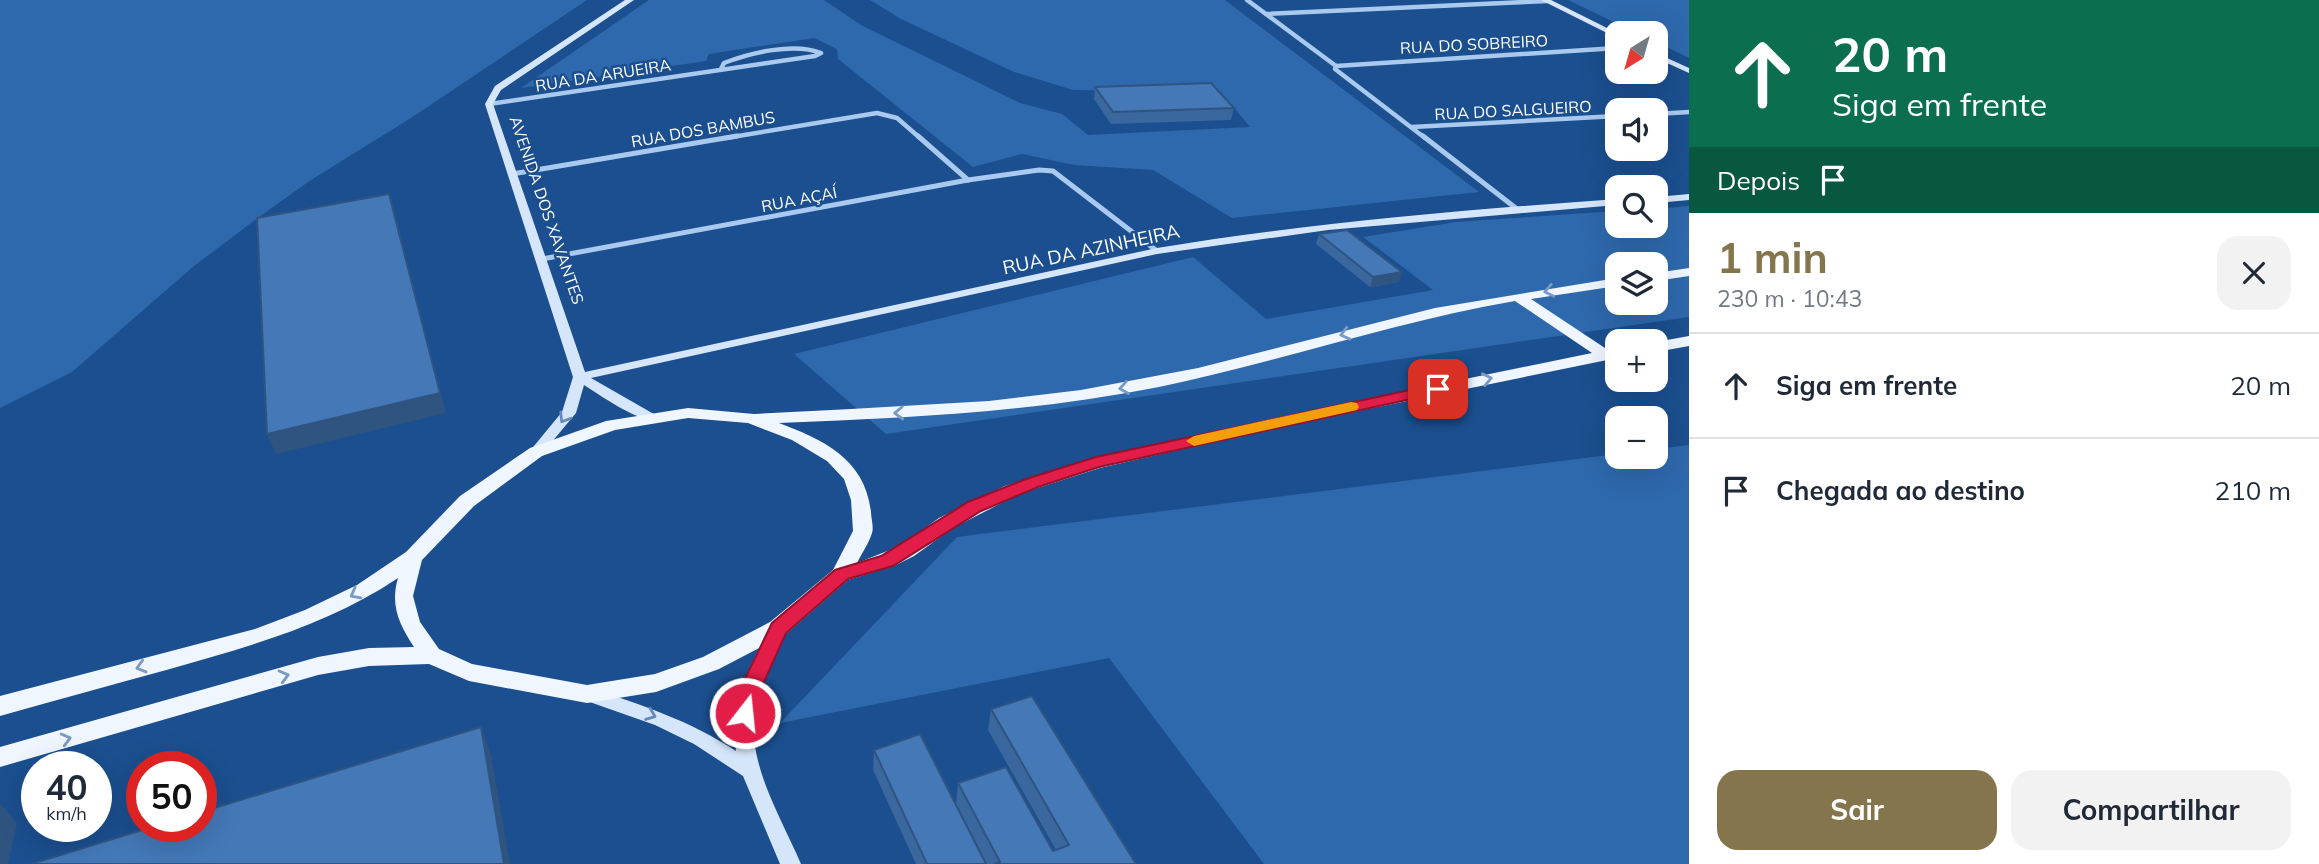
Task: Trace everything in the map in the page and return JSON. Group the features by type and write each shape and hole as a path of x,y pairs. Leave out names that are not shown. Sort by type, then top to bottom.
{"main road":[{"name":"AVENIDA DOS XAVANTES","path":"580,377 489,104 498,88 630,0"},
{"path":"1546,1 1605,30"},
{"path":"1668,61 1689,71"},
{"path":"1668,199 1689,197"},
{"name":"RUA DA AZINHEIRA","path":"580,377 1157,251 1349,222 1605,203"},
{"path":"1668,275 1689,272"},
{"path":"536,452 612,425 688,413 751,418 975,410 1047,401 1141,385 1412,318 1518,297 1605,284"},
{"path":"1518,297 1605,350"},
{"path":"1668,345 1689,341"},
{"path":"587,694 656,683 711,663 778,628 841,575 897,556 974,507 1042,479 1096,463 1275,423 1605,355"},
{"path":"0,706 258,636 312,617 364,590 413,557 467,501 536,452 569,413 580,377 652,417"},
{"path":"751,418 798,436 833,457 853,478 860,500 863,531 841,575"},
{"path":"413,557 403,596 410,624 431,655"},
{"path":"778,628 749,693 742,733 749,770 791,864"},
{"path":"0,757 318,666 369,657 431,655 469,672 587,694 661,719 701,738 749,770"}],"street":[{"path":"1247,0 1517,209"},
{"path":"1266,14 1546,1"},
{"name":"RUA DA ARUEIRA","path":"489,104 815,57 821,53 816,49 804,48 739,58 724,63 721,69"},
{"name":"RUA DO SOBREIRO","path":"1335,68 1605,49"},
{"path":"1668,113 1689,112"},
{"name":"RUA DOS BAMBUS","path":"512,174 877,113 897,118 968,180"},
{"name":"RUA DO SALGUEIRO","path":"1410,127 1605,117"},
{"name":"RUA AÇAÍ","path":"542,259 968,180 1039,170 1060,174 1157,251"}],"shaded area":[{"path":"0,0 587,0 411,118 311,180 259,217 194,266 72,372 0,408"},
{"path":"649,0 824,0 861,25 1020,103 1062,114 1088,135 1250,127 1221,92 1073,90 1014,72 901,19 870,0 1225,0 1479,192 1232,218 1153,170 1074,165 1022,154 973,167 838,59 837,49 814,38 709,54 706,61 521,88"},
{"path":"1568,0 1689,0 1689,58 1668,48 1668,21 1612,21"},
{"path":"1689,206 1689,317 886,434 794,354 1193,257 1266,319 1433,290 1363,237 1456,222 1605,212 1605,238 1668,238 1668,208"},
{"path":"1689,445 1689,864 1264,864 1109,658 780,723 957,537 1605,456 1605,469 1668,469 1668,448"}],"building":[{"path":"1211,83 1234,108 1113,112 1095,87"},
{"path":"389,194 440,393 267,434 257,218"},
{"path":"1347,230 1402,272 1373,277 1319,234"},
{"path":"1032,696 1136,864 994,864 1000,862 958,783 1006,767 1053,851 1069,845 991,709"},
{"path":"481,727 504,864 31,864 103,842 112,842 112,839 126,835 126,842 217,842 217,807"},
{"path":"920,734 986,864 927,864 874,750"}],"slow traffic":[{"path":"1194,441 1351,407"}],"route":[{"path":"745,713 749,693 778,628 841,575 887,561 907,551 924,537 974,507 1053,475 1096,463 1438,389"}]}
